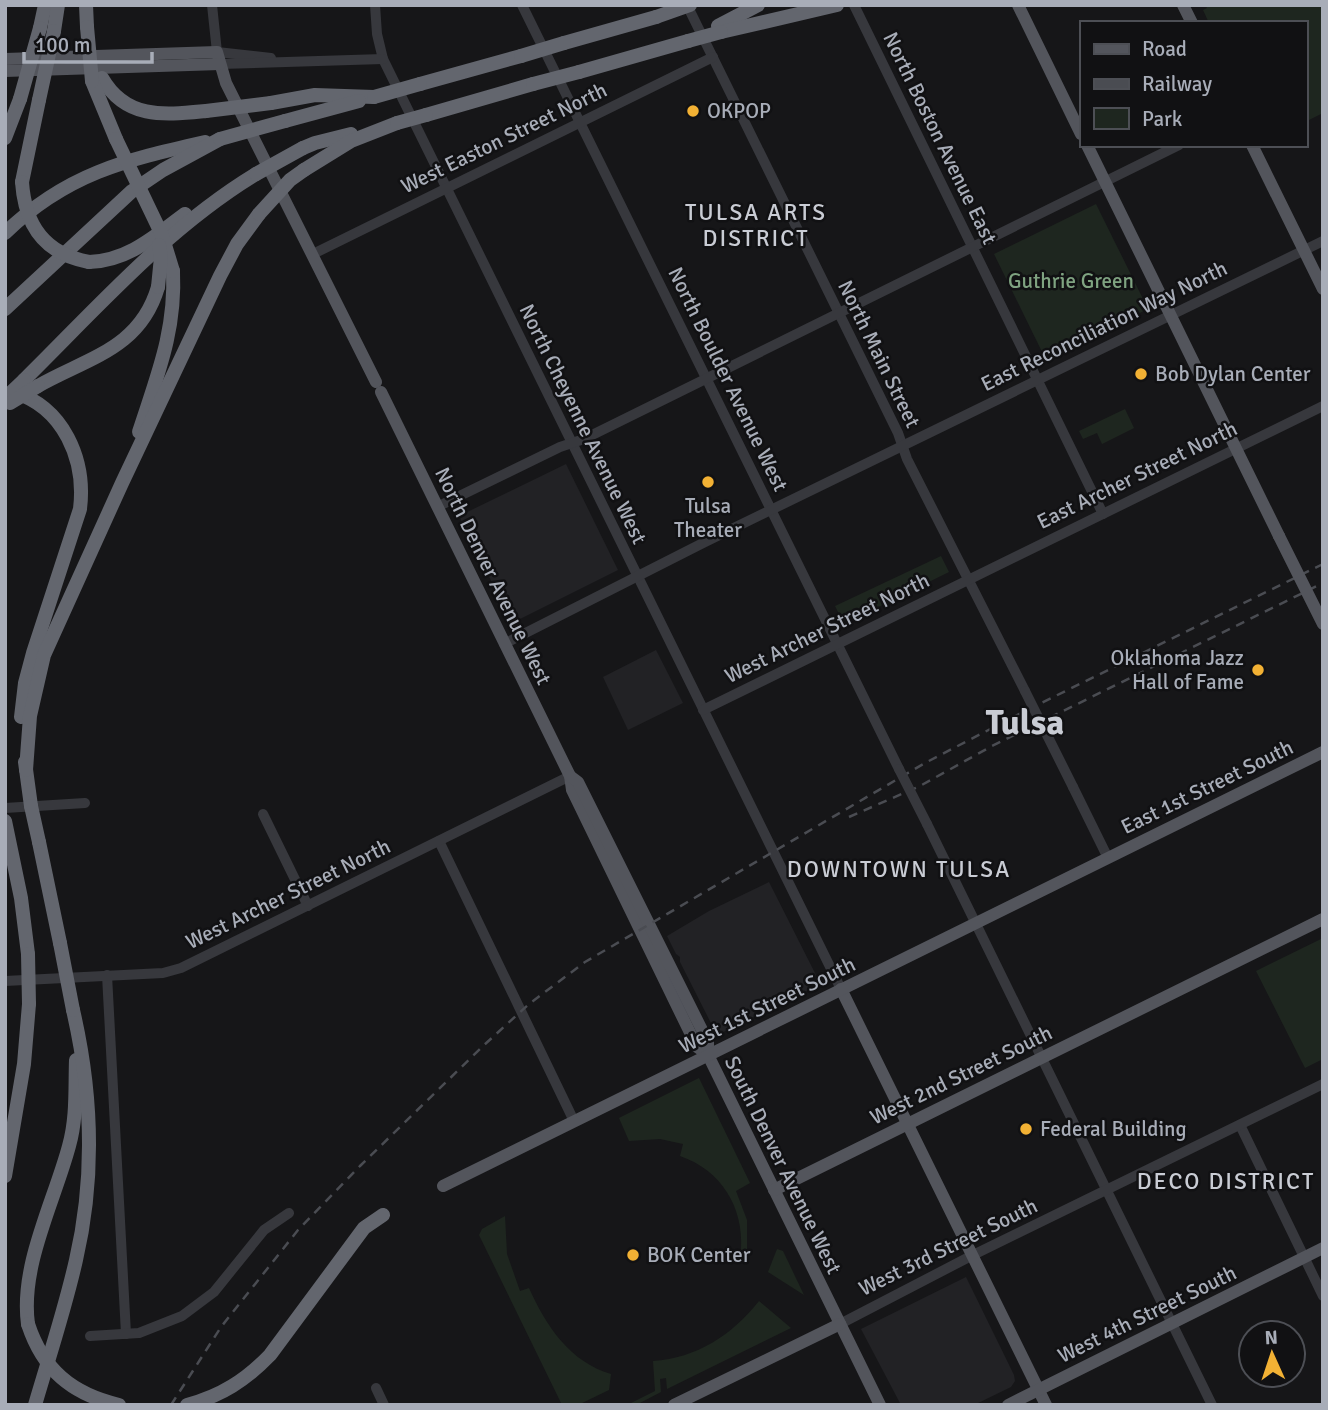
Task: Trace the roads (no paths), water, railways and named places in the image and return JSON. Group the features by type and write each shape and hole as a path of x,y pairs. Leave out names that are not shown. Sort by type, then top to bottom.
{"highway":[{"path":"45,5 47,30 38,100 22,182 28,218 41,237 60,252 89,262 105,261 132,251 213,194 256,174"},
{"path":"5,138 58,5"},
{"path":"86,5 92,81 97,98 162,235 173,271 174,299 170,334 122,483"},
{"path":"5,233 45,199 90,174 151,154 220,139 521,56 656,17 688,5"},
{"path":"720,29 758,5"},
{"path":"31,383 170,237 223,195 303,148 688,41 720,29 836,5"},
{"path":"87,27 96,65 106,85 136,109 149,113 206,111 315,96 374,97"},
{"path":"26,770 30,716 44,655 122,483 237,244 259,214 290,180 351,141 397,123"},
{"path":"5,309 132,191 163,170 220,139"},
{"path":"6,399 31,383 120,344 145,318 158,287 161,257 150,213"},
{"path":"6,399 19,393 40,405 62,428 79,464 82,497 58,581 33,653 21,715 26,770 77,1026 88,1105 87,1191 76,1259 35,1405"},
{"path":"5,821 21,898 28,954 29,1004 24,1064 5,1176"},
{"path":"77,1026 75,1121 30,1276 26,1301 28,1325 42,1355 57,1374 83,1393 119,1405"},
{"path":"187,1405 212,1398 243,1380 270,1355 363,1228 383,1215"}],"main road":[{"path":"1018,5 1080,132"},
{"path":"1183,5 1191,21"},
{"path":"5,59 219,58"},
{"path":"5,71 219,58"},
{"name":"North Denver Avenue West","path":"219,58 226,83 570,776 578,782 582,790 684,1007"},
{"path":"1088,147 1323,624"},
{"path":"1253,147 1323,289"},
{"name":"East 1st Street South","path":"1108,858 1323,752"},
{"name":"West 1st Street South","path":"443,1186 1108,858"},
{"name":"West 2nd Street South","path":"774,1190 1323,919"},
{"path":"841,989 1046,1405"},
{"name":"South Denver Avenue West","path":"684,1007 708,1042 708,1055 880,1405"},
{"name":"West 4th Street South","path":"1009,1405 1323,1248"},
{"name":"West 3rd Street South","path":"674,1405 840,1324"}],"street":[{"name":"North Denver Avenue West","path":"212,5 219,58"},
{"name":"North Cheyenne Avenue West","path":"375,5 377,34 383,59 841,989"},
{"name":"North Boulder Avenue West","path":"522,5 1212,1405"},
{"name":"North Main Street","path":"688,5 907,459 1108,858"},
{"name":"North Boston Avenue East","path":"854,5 1102,514"},
{"name":"West Easton Street North","path":"313,254 713,57"},
{"path":"219,58 295,62 383,59"},
{"path":"437,507 839,315 1175,147"},
{"name":"East Reconciliation Way North","path":"504,644 902,445 1323,241"},
{"name":"East Archer Street North","path":"968,580 1323,406"},
{"name":"West Archer Street North","path":"703,710 968,580"},
{"name":"West Archer Street North","path":"5,981 172,972 570,776"},
{"path":"5,808 85,803"},
{"path":"264,814 308,906"},
{"path":"439,841 574,1121"},
{"path":"107,975 126,1334"},
{"name":"West 3rd Street South","path":"840,1324 971,1256 1323,1084"},
{"path":"1240,1125 1323,1296"},
{"path":"90,1336 139,1333 182,1316 205,1301 226,1280 264,1230 289,1213"},
{"path":"376,1388 384,1405"}],"railway":[{"path":"171,1405 221,1327 298,1230 483,1046 529,1004 585,962 925,763 1323,564"},
{"path":"849,817 920,786 992,746 1323,583"}],"place":[{"name":"OKPOP","path":"693,111"},
{"name":"Bob Dylan Center","path":"1141,374"},
{"name":"Tulsa Theater","path":"708,482"},
{"name":"Oklahoma Jazz Hall of Fame","path":"1258,670"},
{"name":"Federal Building","path":"1026,1129"},
{"name":"BOK Center","path":"633,1255"}],"district":[{"name":"TULSA ARTS DISTRICT","path":"756,225"},
{"name":"Tulsa","path":"1025,722"},
{"name":"DOWNTOWN TULSA","path":"899,869"},
{"name":"DECO DISTRICT","path":"1226,1181"}],"park label":[{"name":"Guthrie Green","path":"1071,281"}]}
